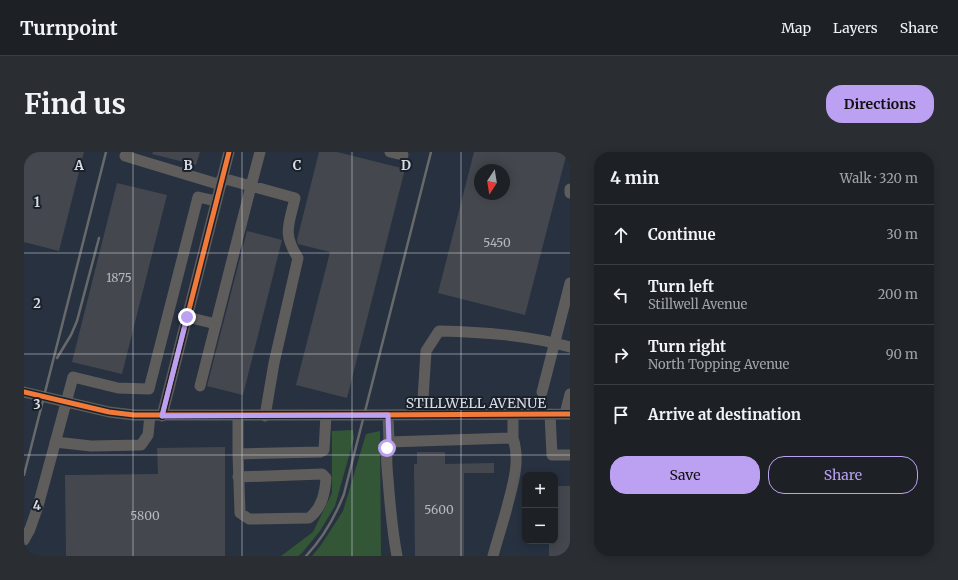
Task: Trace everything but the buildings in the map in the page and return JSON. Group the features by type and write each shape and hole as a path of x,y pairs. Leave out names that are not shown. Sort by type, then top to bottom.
{"street":[{"path":"162,416 229,152"},
{"path":"200,386 260,152"},
{"path":"390,152 403,155"},
{"path":"125,156 222,182 251,186 295,198 287,232 290,246 298,258 274,363 265,416"},
{"path":"24,540 30,529 38,506 73,377 118,388 149,389 198,197 216,201"},
{"path":"183,257 201,262"},
{"path":"542,392 570,283"},
{"path":"187,317 216,324"},
{"path":"165,326 183,332"},
{"path":"422,415 426,351 439,332 485,332 555,343 570,347"},
{"name":"STILLWELL AVENUE","path":"24,392 109,412 162,416 567,414"},
{"path":"567,414 570,394"},
{"path":"493,556 515,479 516,447 513,438 513,414"},
{"path":"550,414 552,455 570,455"},
{"path":"55,442 91,446 141,445 148,435 150,415"},
{"path":"238,454 320,452 324,450 325,446 326,415"},
{"path":"388,415 389,442 387,448 387,465 391,523 397,556"},
{"path":"238,416 238,477 240,513 249,519 309,518 316,512 326,491 326,478 322,474 238,477"},
{"path":"389,442 513,438"}],"shaded area":[{"path":"24,152 570,152 570,556 24,556"}],"green space":[{"path":"353,430 354,438 335,506 320,531 302,553 298,556 281,556 313,532 332,493 332,431"},
{"path":"380,431 381,556 312,556 343,511 366,434"}],"railway":[{"path":"24,475 106,152"},
{"path":"306,556 328,527 344,494 431,152"},
{"path":"57,358 71,335 77,321 99,238"}],"cycle path":[{"path":"162,416 229,152"},
{"path":"24,392 109,412 134,415 570,414"}],"route":[{"path":"187,317 162,416 388,415 389,442 387,448"}]}
